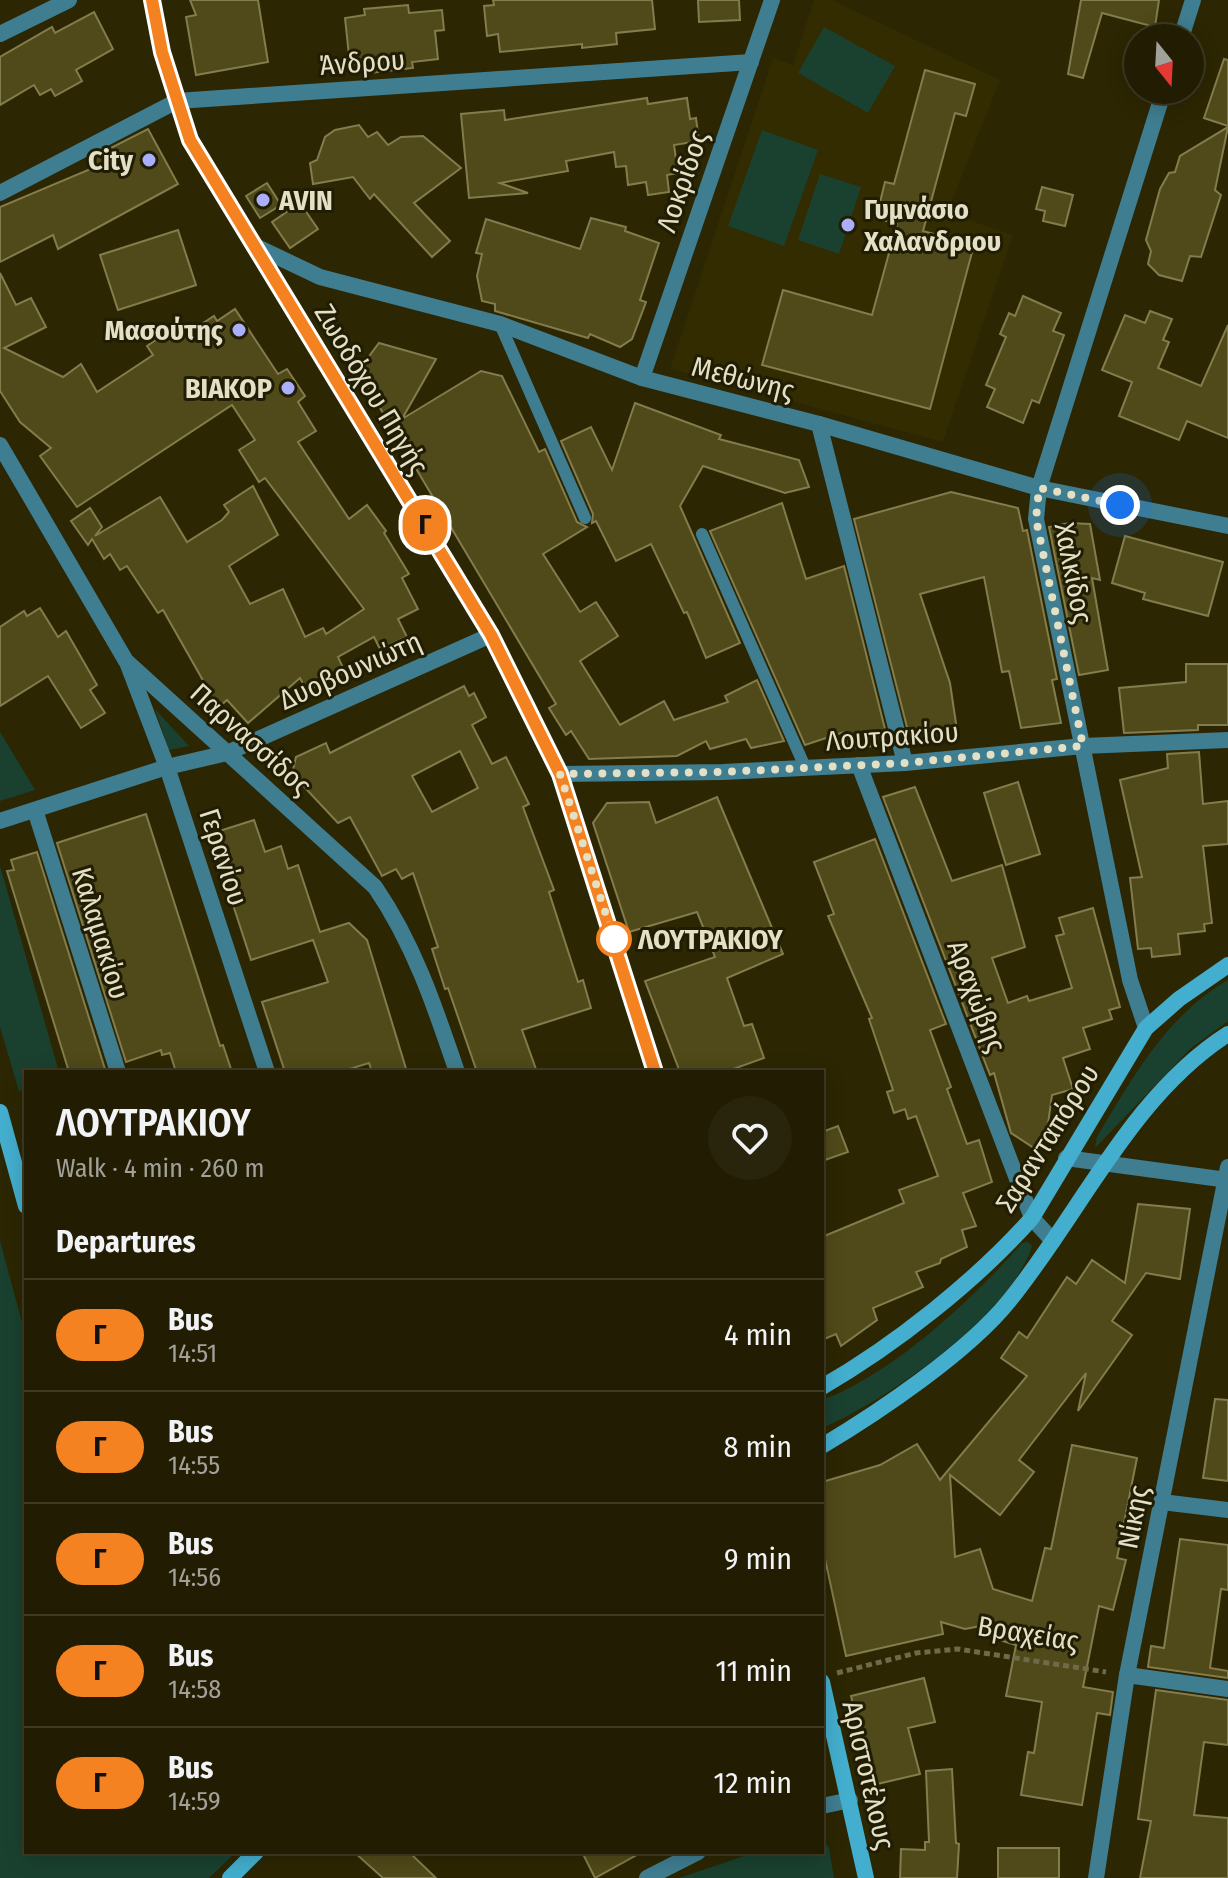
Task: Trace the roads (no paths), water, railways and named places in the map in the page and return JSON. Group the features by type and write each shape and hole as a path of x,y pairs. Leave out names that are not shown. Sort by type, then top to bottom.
{"street":[{"path":"0,34 69,0"},
{"name":"Ζωοδόχου Πηγής","path":"152,0 162,52 190,140 491,635 560,774 654,1070"},
{"name":"Λοκρίδος","path":"642,378 772,0"},
{"path":"1185,24 1193,0"},
{"name":"Άνδρου","path":"0,193 177,101 751,62"},
{"name":"Χαλκίδος","path":"1146,1028 1130,980 1036,519 1039,488 1160,104"},
{"name":"Μεθώνης","path":"255,246 320,277 500,324 642,378 819,424 1039,488 1228,526"},
{"path":"819,424 905,763"},
{"name":"Παρνασσίδος","path":"0,445 126,661 375,887 395,916 419,966 456,1070"},
{"name":"Δυοβουνιώτη","path":"0,821 167,767 227,753 491,635"},
{"name":"Γερανίου","path":"126,661 167,767 266,1070"},
{"name":"Λουτρακίου","path":"560,774 905,763 1083,746 1228,740"},
{"name":"Αραχώβης","path":"859,765 1032,1218 1053,1241"},
{"name":"Καλαμακίου","path":"35,810 117,1070"},
{"name":"Σαρανταπόρου","path":"824,1386 872,1356 1011,1242 1032,1218 1146,1028 1179,999 1228,965"},
{"path":"824,1445 942,1363 1007,1304 1103,1165 1169,1087 1211,1044 1228,1034"},
{"path":"0,1112 24,1199"},
{"path":"1066,1158 1103,1165 1227,1176"},
{"name":"Νίκης","path":"1096,1878 1127,1675 1227,1176"},
{"path":"1162,1502 1228,1510"},
{"path":"1127,1675 1228,1689"},
{"name":"Αριστοτέλους","path":"824,1689 866,1878"},
{"path":"824,1806 850,1800"},
{"path":"230,1878 254,1854"},
{"path":"647,1878 694,1854"}],"lane":[{"path":"500,324 585,518"},
{"path":"702,534 805,767"}],"place":[{"name":"City","path":"149,160"},
{"name":"AVIN","path":"263,200"},
{"name":"Γυμνάσιο Χαλανδριου","path":"848,225"},
{"name":"Μασούτης","path":"239,330"},
{"name":"ΒΙΑΚΟΡ","path":"288,388"},
{"name":"ΛΟΥΤΡΑΚΙΟΥ","path":"614,939"}]}
